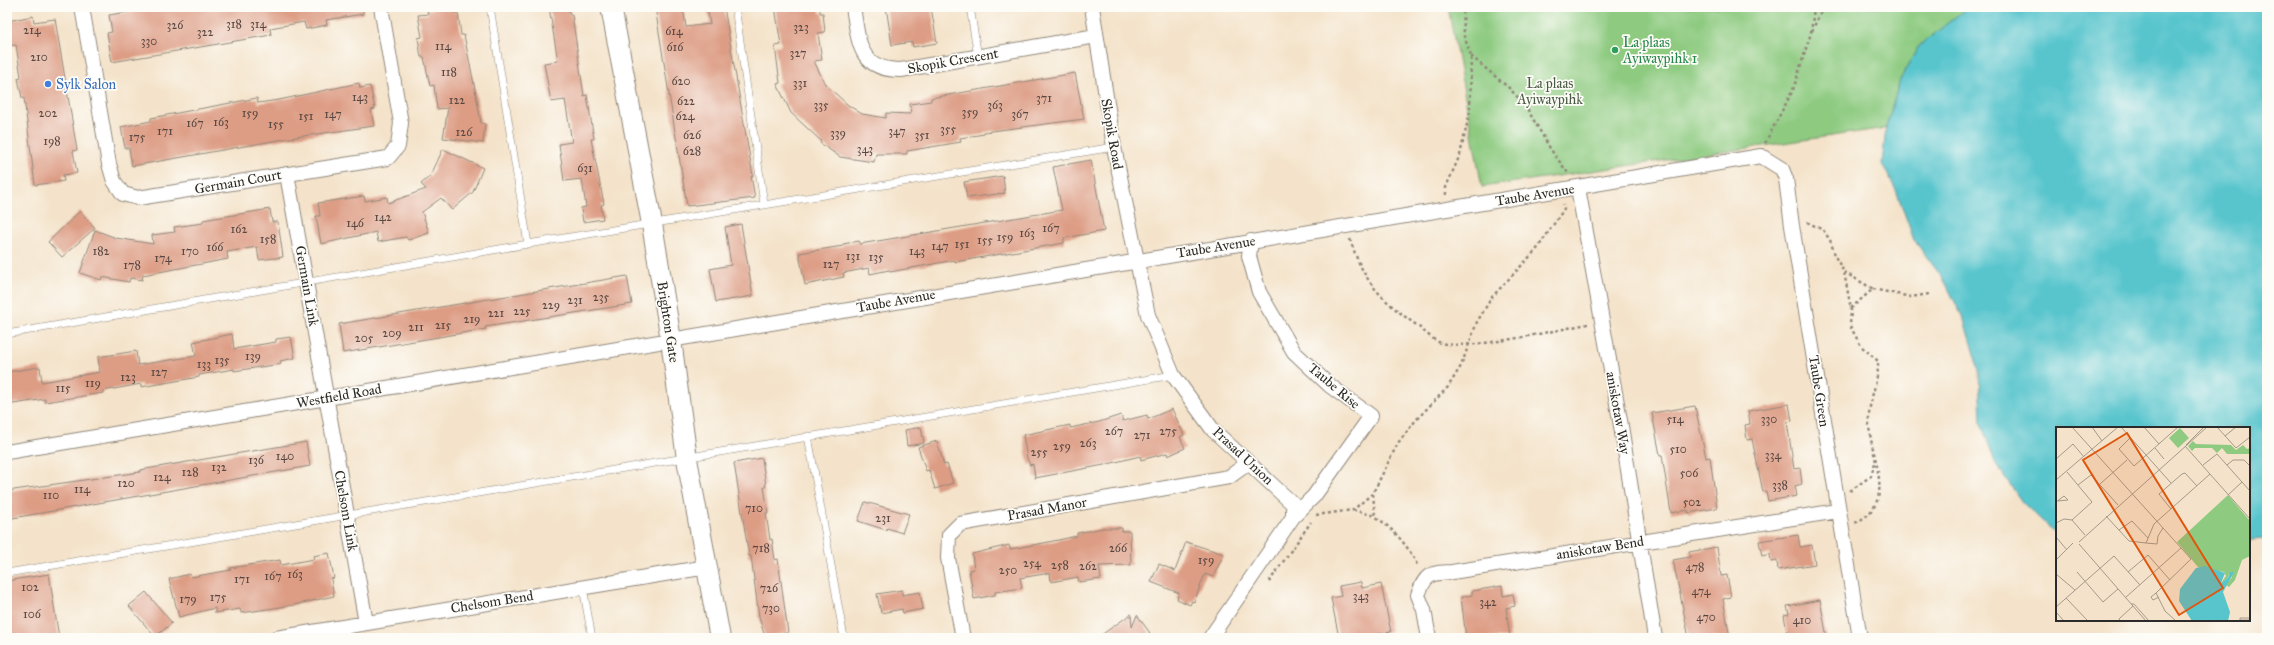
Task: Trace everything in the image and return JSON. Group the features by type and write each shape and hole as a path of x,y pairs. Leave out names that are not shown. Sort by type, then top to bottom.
{"street":[{"name":"Germain Court","path":"82,7 109,164 114,181 123,194 138,198 152,197 388,158 398,146 401,123 381,7"},
{"name":"Brighton Gate","path":"612,7 652,224 671,340 687,459 720,638"},
{"name":"Skopik Crescent","path":"853,7 862,51 868,61 877,67 901,70 1096,36"},
{"name":"Skopik Road","path":"1092,7 1114,147 1136,260"},
{"name":"Taube Avenue","path":"671,340 1136,260 1250,241 1348,227 1562,191 1760,156"},
{"name":"Taube Green","path":"1760,156 1782,169 1786,179 1792,226 1860,638"},
{"name":"Germain Link","path":"287,174 327,399"},
{"name":"aniskotaw Way","path":"1578,188 1620,420 1655,638"},
{"name":"Taube Rise","path":"1250,241 1249,256 1259,292 1294,352 1329,385 1371,416 1311,500 1293,517"},
{"name":"Prasad Union","path":"1136,260 1148,315 1172,375 1213,430 1247,464 1293,504 1293,517"},
{"name":"Westfield Road","path":"7,452 671,340"},
{"name":"Chelsom Link","path":"327,399 366,623"},
{"name":"Prasad Manor","path":"962,638 948,558 949,535 960,524 1229,477 1247,464"},
{"name":"aniskotaw Bend","path":"1424,580 1432,573 1452,572 1838,510"},
{"path":"1210,638 1293,517"},
{"name":"Chelsom Bend","path":"276,638 707,567"},
{"path":"1424,580 1418,595 1424,610 1429,638"}],"lane":[{"path":"490,7 528,244"},
{"path":"735,7 764,204"},
{"path":"970,7 978,57"},
{"path":"7,334 764,204 1114,147"},
{"path":"7,573 687,459 808,436 1172,375"},
{"path":"808,436 844,638"},
{"path":"583,587 592,638"}],"path":[{"path":"1446,196 1446,187 1460,155 1470,111 1471,56 1464,36 1463,7"},
{"path":"1811,33 1814,7"},
{"path":"1768,137 1793,90 1811,33 1823,7"},
{"path":"1353,510 1373,493 1398,443 1416,420 1448,387 1461,366 1477,322 1492,297 1537,249 1564,209 1560,176 1569,175 1551,150 1524,105 1509,88 1471,56"},
{"path":"1806,222 1823,230 1826,235 1844,272 1851,309 1850,326 1861,346 1878,361 1879,371 1869,416 1870,434 1879,486 1879,500 1872,512 1856,523 1841,527"},
{"path":"1350,240 1373,290 1396,311 1440,343 1468,345 1588,324"},
{"path":"1844,272 1873,289 1911,297 1929,294"},
{"path":"1851,309 1873,289"},
{"path":"1836,493 1851,491 1871,476 1875,461"},
{"path":"1373,493 1375,516"},
{"path":"1311,500 1316,515"},
{"path":"1265,587 1316,515 1353,510 1375,516 1389,526 1402,539 1414,557 1424,580"}],"green space":[{"name":"La plaas Ayiwaypihk","path":"1448,7 1968,7 1919,46 1900,80 1886,128 1482,187"}],"water":[{"path":"1968,7 2267,7 2267,540 2250,541 2250,427 2056,427 2056,534 2022,502 1996,464 1981,423 1979,371 1964,320 1944,280 1914,240 1896,190 1882,164 1886,128 1900,80 1919,46"}],"building":[{"path":"159,7 363,7 363,14 326,20 327,25 306,29 304,22 270,28 271,35 112,62 107,33 112,32 109,15"},
{"path":"454,7 455,13 458,13 461,35 464,35 481,123 485,124 483,143 443,138 448,108 437,109 434,85 430,86 424,57 421,57 418,38 422,37 418,15 428,14 427,10"},
{"path":"549,7 568,7 570,15 572,15 584,96 587,95 594,139 591,139 604,204 601,205 603,219 583,222 581,208 586,207 582,179 564,181 559,144 572,142 565,100 551,102 544,63 558,61"},
{"path":"655,7 683,7 686,27 710,24 707,7 724,7 753,176 751,176 755,198 687,206"},
{"path":"775,7 820,7 820,13 823,13 825,32 818,33 822,60 814,61 825,84 848,105 862,114 886,118 886,113 911,114 910,104 931,101 931,98 1075,73 1084,119 984,132 984,134 960,138 961,142 907,151 907,154 876,154 874,162 840,157 820,143 821,141 791,113 777,84 780,83 775,46 781,45"},
{"path":"886,7 931,7 937,43 913,47 912,42 892,45"},
{"path":"33,16 34,22 55,19 77,150 73,151 77,173 63,175 64,181 35,185 24,98 22,98 18,78 21,77 16,45 7,46 7,21"},
{"path":"359,83 360,88 370,86 375,109 371,110 374,126 296,137 132,166 129,148 125,148 121,127 151,121 151,118 257,98 258,103 279,100"},
{"path":"443,149 483,168 473,192 452,210 441,198 422,212 429,233 408,240 406,237 378,242 376,232 321,244 316,216 320,216 318,203 364,196 365,201 387,197 388,203 426,189 421,184 431,175"},
{"path":"1091,160 1104,231 1064,238 1064,243 955,262 955,260 890,272 889,270 870,274 869,268 843,273 844,277 805,285 799,253 843,246 843,244 859,241 860,244 1062,210 1053,167"},
{"path":"1003,176 1005,193 967,198 964,182"},
{"path":"270,209 272,222 278,222 283,257 259,260 257,247 227,252 228,259 143,275 142,280 130,278 129,282 102,277 101,280 80,273 95,230 116,238 153,244 152,235 175,232 174,227 203,223 203,220"},
{"path":"80,211 95,228 62,257 48,242"},
{"path":"741,224 753,296 716,302 710,269 731,265 725,227"},
{"path":"627,276 632,304 485,327 486,329 343,353 339,324"},
{"path":"232,334 234,349 276,342 276,339 291,337 295,358 280,361 281,364 234,371 234,369 199,375 199,377 141,387 141,384 103,391 103,393 45,402 45,399 7,405 7,372 40,367 42,382 100,372 98,357 136,351 138,365 196,356 193,342"},
{"path":"1789,404 1792,421 1787,422 1794,469 1800,468 1802,484 1795,486 1797,496 1768,501 1766,491 1763,492 1752,439 1747,440 1745,425 1750,424 1748,411"},
{"path":"1695,406 1706,458 1710,457 1717,508 1688,513 1688,510 1671,513 1662,455 1660,455 1652,413"},
{"path":"1172,409 1184,435 1180,437 1185,448 1168,456 1167,453 1141,460 1140,456 1104,465 1035,478 1033,464 1030,465 1027,458 1023,435 1070,425 1070,428 1099,422 1121,415 1123,421 1147,415 1148,419"},
{"path":"921,427 924,443 907,446 905,430"},
{"path":"937,441 944,465 947,464 953,483 935,489 929,470 926,471 918,447"},
{"path":"306,442 310,466 7,519 7,491 140,472 140,470"},
{"path":"762,458 768,513 766,513 770,540 772,539 775,560 778,559 788,633 765,637 759,617 751,556 749,556 734,463"},
{"path":"865,502 909,514 902,533 887,528 886,530 858,521"},
{"path":"1103,528 1122,528 1122,531 1130,531 1131,565 1099,566 1101,579 1079,582 1078,577 1051,582 1050,573 1020,578 1022,588 995,592 995,595 974,599 969,570 974,569 972,554 1009,545 1010,549 1044,543 1077,536 1077,533"},
{"path":"1798,535 1800,547 1812,545 1815,564 1778,570 1777,561 1771,562 1770,554 1762,556 1759,541"},
{"path":"1186,542 1224,554 1213,577 1205,574 1194,602 1192,601 1190,605 1177,599 1179,593 1151,582 1159,564 1175,571"},
{"path":"1717,547 1721,576 1727,575 1731,597 1723,599 1730,638 1689,638 1673,560 1690,557 1689,552"},
{"path":"329,553 334,578 331,579 334,596 294,605 241,613 240,609 215,613 215,608 179,617 169,579 190,574 191,577 231,570 230,568 280,560 281,565 314,559 313,556"},
{"path":"49,574 59,638 12,638 7,608 7,581"},
{"path":"1361,582 1362,588 1381,584 1391,632 1378,634 1378,638 1339,638 1331,598 1341,596 1339,586"},
{"path":"1502,586 1503,596 1513,594 1515,606 1506,608 1510,638 1466,638 1461,597 1472,595 1472,591"},
{"path":"902,590 902,595 920,592 923,609 903,613 902,609 881,613 877,594"},
{"path":"146,592 172,623 155,637 129,606"},
{"path":"1820,600 1827,638 1788,638 1784,615 1789,614 1787,606"},
{"path":"1131,614 1132,627 1137,615 1150,633 1143,638 1097,638"}],"place":[{"name":"La plaas Ayiwaypihk 1","path":"1615,50"},
{"name":"Sylk Salon","path":"48,84"}]}
